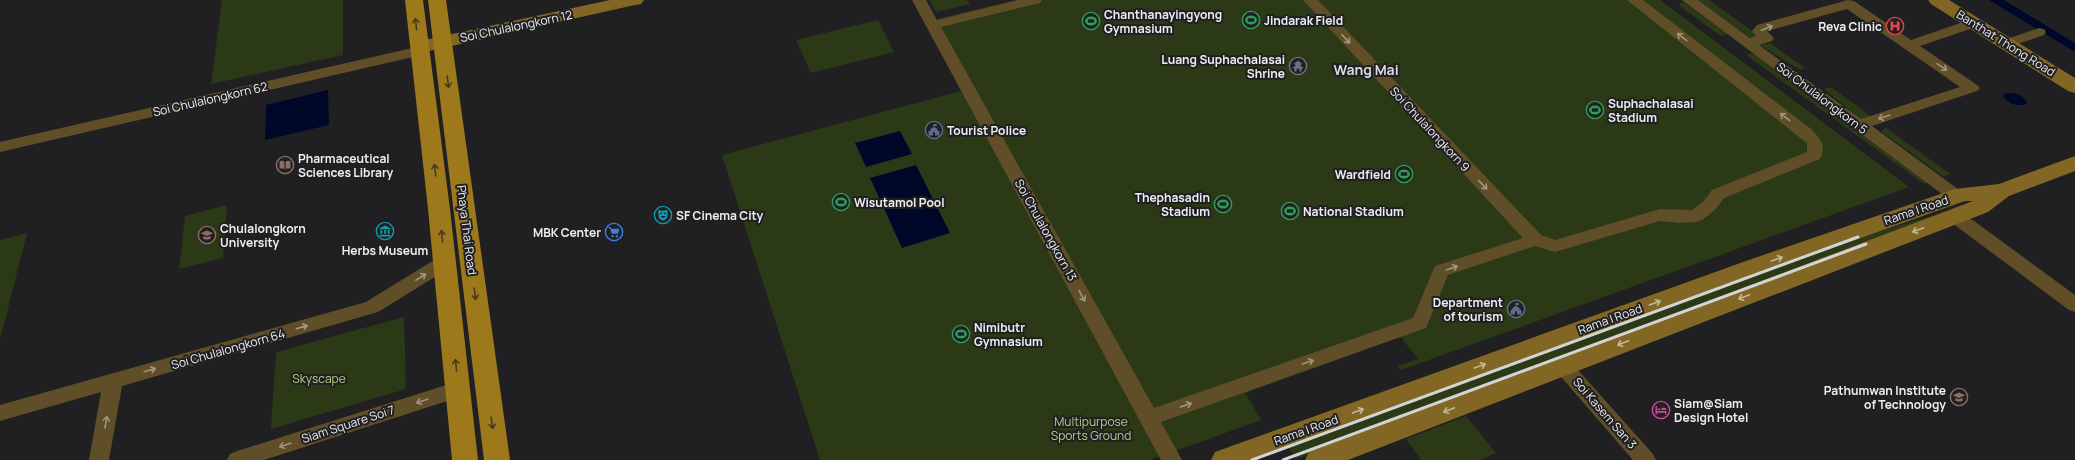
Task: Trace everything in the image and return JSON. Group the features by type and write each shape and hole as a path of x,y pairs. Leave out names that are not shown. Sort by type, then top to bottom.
{"main road":[{"name":"Phaya Thai Road","path":"414,0 445,262 465,460"},
{"name":"Phaya Thai Road","path":"438,0 497,460"},
{"name":"Soi Chulalongkorn 12","path":"420,49 443,41 635,0"},
{"name":"Banthat Thong Road","path":"1938,0 2075,88"},
{"name":"Rama I Road","path":"1318,460 1564,366 1948,209 1963,194 2001,191 2075,163"},
{"name":"Rama I Road","path":"1224,460 1754,267 1948,209"}],"street":[{"name":"Soi Chulalongkorn 13","path":"919,0 1172,460"},
{"path":"933,25 1035,0"},
{"name":"Soi Chulalongkorn 9","path":"1310,0 1535,240"},
{"name":"Soi Chulalongkorn 5","path":"1689,0 1859,125 1948,209 2075,305"},
{"path":"1149,418 1420,323 1441,271 1535,240 1555,246 1660,215 1679,218 1696,216 1709,206 1718,194 1814,155 1816,148 1815,142 1638,1"},
{"path":"1748,43 1767,38 1759,31 1762,28 1849,4 1972,88 1859,125"},
{"path":"1909,45 1974,23"},
{"path":"2006,44 2039,32"},
{"name":"Soi Chulalongkorn 62","path":"0,147 420,49"},
{"name":"Soi Chulalongkorn 64","path":"0,413 372,307 445,262"},
{"name":"Soi Kasem San 3","path":"1564,366 1646,460"},
{"path":"99,460 113,381"},
{"name":"Siam Square Soi 7","path":"237,460 459,389"}],"green space":[{"path":"222,0 343,0 343,55 211,84"},
{"path":"929,0 967,0 970,4 936,12"},
{"name":"National Stadium","path":"1016,0 1660,0 1909,187 1401,370 1398,366 1418,359 1399,335 1360,349 1362,351 1245,393 1261,420 1150,460 820,460 722,155 961,91 925,22"},
{"path":"1698,0 1709,0 1759,36 1751,38"},
{"path":"1683,2 1728,34 1721,36 1681,7 1679,3"},
{"path":"878,20 894,52 811,73 796,40"},
{"path":"1770,43 1805,68 1800,70 1760,45"},
{"path":"1754,52 1931,181 1924,184 1746,55"},
{"path":"1831,87 1873,118 1863,121 1824,89"},
{"path":"1886,128 1950,174 1944,177 1882,132 1883,129"},
{"path":"227,205 223,258 179,269 185,216"},
{"path":"1938,214 1939,215 1825,262 1296,459 1286,443 1786,259"},
{"path":"27,233 0,340 0,240"},
{"name":"Skyscape","path":"404,317 406,389 271,429 276,352"},
{"path":"1466,416 1496,453 1480,460 1421,460 1406,439"}],"water":[{"path":"328,90 329,125 265,140 266,105"},
{"path":"2005,93 2018,95 2024,98 2027,103 2017,105 2011,103 2003,96"},
{"path":"900,131 912,154 866,167 855,143"},
{"path":"916,165 950,233 902,248 870,178"}],"waterway":[{"path":"1995,0 2075,48"}],"railway":[{"path":"1252,460 1858,237"},
{"path":"1283,460 1866,244"}],"place":[{"name":"Jindarak Field","path":"1251,20"},
{"name":"Chanthanayingyong Gymnasium","path":"1091,21"},
{"name":"Reva Clinic","path":"1895,26"},
{"name":"Luang Suphachalasai Shrine","path":"1298,66"},
{"name":"Suphachalasai Stadium","path":"1595,110"},
{"name":"Tourist Police","path":"934,130"},
{"name":"Pharmaceutical Sciences Library","path":"285,165"},
{"name":"Wardfield","path":"1404,174"},
{"name":"Wisutamol Pool","path":"841,202"},
{"name":"Thephasadin Stadium","path":"1223,204"},
{"name":"National Stadium","path":"1290,211"},
{"name":"SF Cinema City","path":"663,215"},
{"name":"Herbs Museum","path":"385,231"},
{"name":"MBK Center","path":"614,232"},
{"name":"Chulalongkorn University","path":"207,235"},
{"name":"Department of tourism","path":"1516,309"},
{"name":"Nimibutr Gymnasium","path":"961,334"},
{"name":"Pathumwan Institute of Technology","path":"1959,397"},
{"name":"Siam@Siam Design Hotel","path":"1661,410"}],"district":[{"name":"Wang Mai","path":"1366,69"}],"park label":[{"name":"Multipurpose Sports Ground","path":"1091,428"}]}
